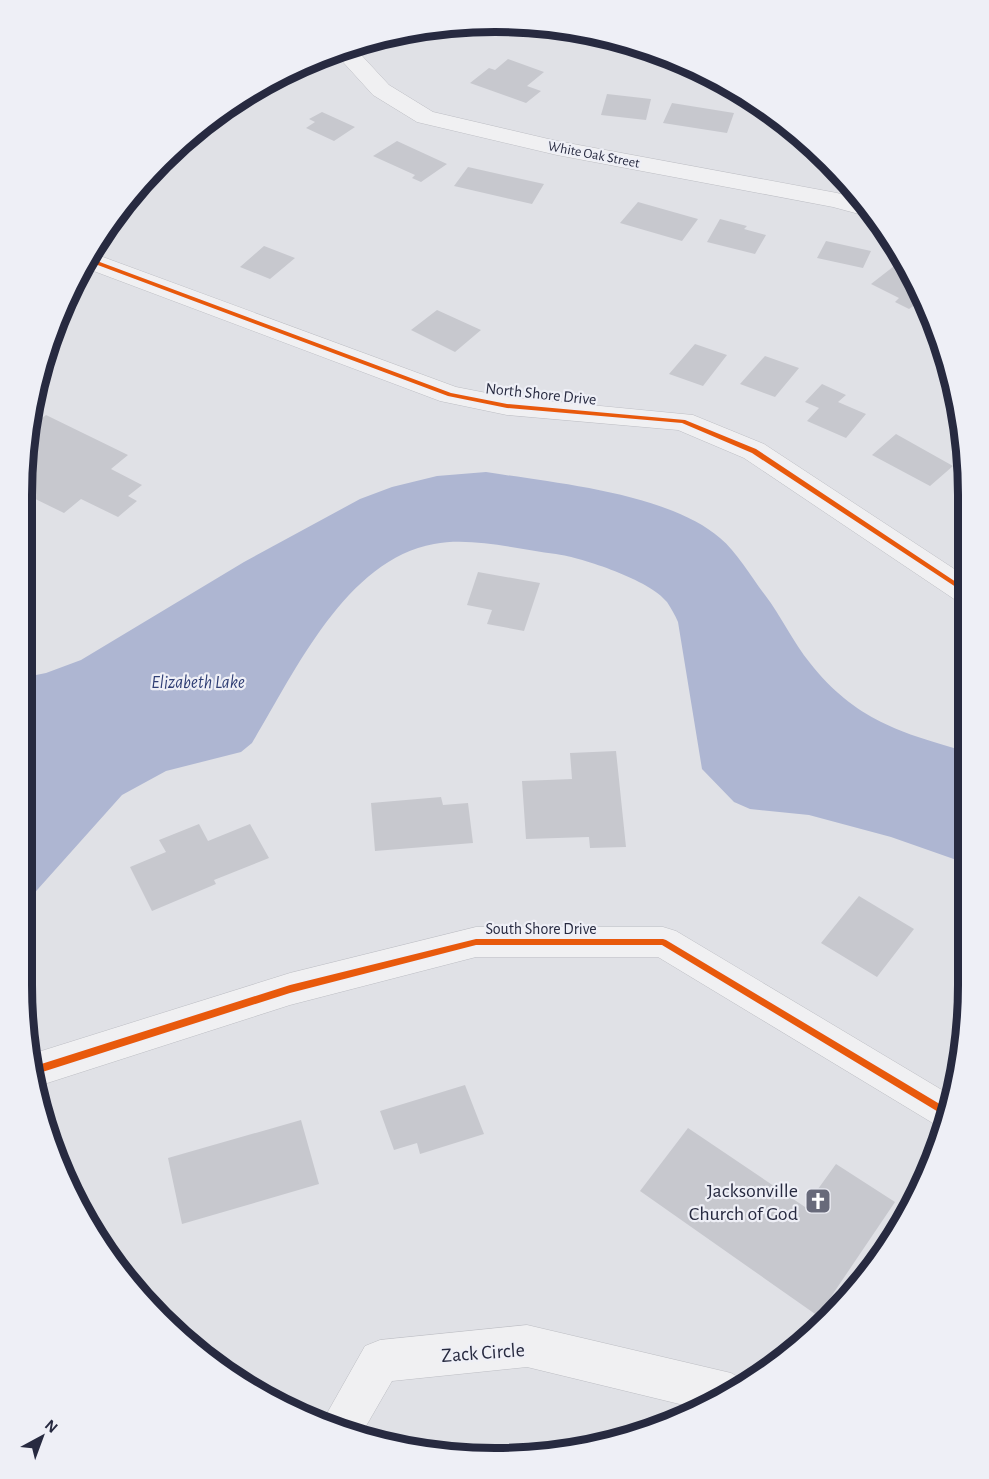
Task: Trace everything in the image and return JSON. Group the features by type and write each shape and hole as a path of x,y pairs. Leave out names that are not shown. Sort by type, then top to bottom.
{"street":[{"name":"White Oak Street","path":"349,55 381,90 425,117 556,148 837,200 856,206"},
{"name":"North Shore Drive","path":"94,262 450,395 507,406 683,421 754,451 958,586"},
{"name":"South Shore Drive","path":"39,1069 290,989 476,942 663,942 940,1109"},
{"name":"Zack Circle","path":"344,1422 380,1361 527,1346 715,1391"}],"water":[{"name":"Elizabeth Lake","path":"486,472 609,492 671,510 698,523 720,538 744,565 810,663 844,698 862,711 900,731 958,749 958,860 891,837 809,815 750,809 734,802 702,769 678,622 667,602 632,578 568,556 495,544 449,542 402,554 374,572 348,596 325,624 305,654 252,743 241,752 166,771 122,795 32,896 32,676 81,660 244,562 360,499 392,487 437,476"}],"building":[{"path":"508,59 544,72 527,86 541,91 526,103 470,83 489,68 495,70"},
{"path":"607,94 651,99 646,120 601,115"},
{"path":"672,103 734,113 727,133 663,123"},
{"path":"322,112 355,127 334,141 306,128 315,122 309,119"},
{"path":"397,141 447,164 421,182 412,178 415,175 373,156"},
{"path":"468,167 544,184 532,204 454,186"},
{"path":"638,202 698,219 682,241 620,223"},
{"path":"720,219 747,226 744,229 766,235 755,254 707,242"},
{"path":"826,241 871,251 863,268 817,258"},
{"path":"264,246 295,258 270,279 240,267"},
{"path":"896,265 916,304 909,309 895,302 899,298 871,284"},
{"path":"437,310 481,330 455,352 411,330"},
{"path":"695,344 727,355 703,386 669,374"},
{"path":"765,356 799,368 775,397 740,384"},
{"path":"822,384 846,395 838,402 866,414 846,438 807,421 819,408 805,402"},
{"path":"46,415 128,455 111,469 142,485 128,496 137,501 118,517 81,499 64,513 32,497 32,464 37,422"},
{"path":"896,434 953,466 930,486 872,455"},
{"path":"478,572 540,583 524,631 487,624 492,610 467,605"},
{"path":"616,751 626,847 590,848 589,837 526,839 522,781 572,779 570,753"},
{"path":"441,797 443,805 468,803 473,843 375,851 371,803"},
{"path":"199,824 208,841 250,824 269,858 214,880 216,884 152,911 130,867 166,852 159,840"},
{"path":"859,896 914,929 877,977 821,943"},
{"path":"465,1085 484,1134 420,1154 417,1143 394,1150 380,1111"},
{"path":"301,1120 319,1184 182,1224 168,1158"},
{"path":"688,1128 805,1207 836,1164 895,1202 818,1316 640,1191"}],"cycle path":[{"path":"94,262 450,395 507,406 683,421 754,451 958,586"},
{"path":"39,1069 290,989 476,942 663,942 940,1109"}],"place":[{"name":"Jacksonville Church of God","path":"818,1201"}]}
